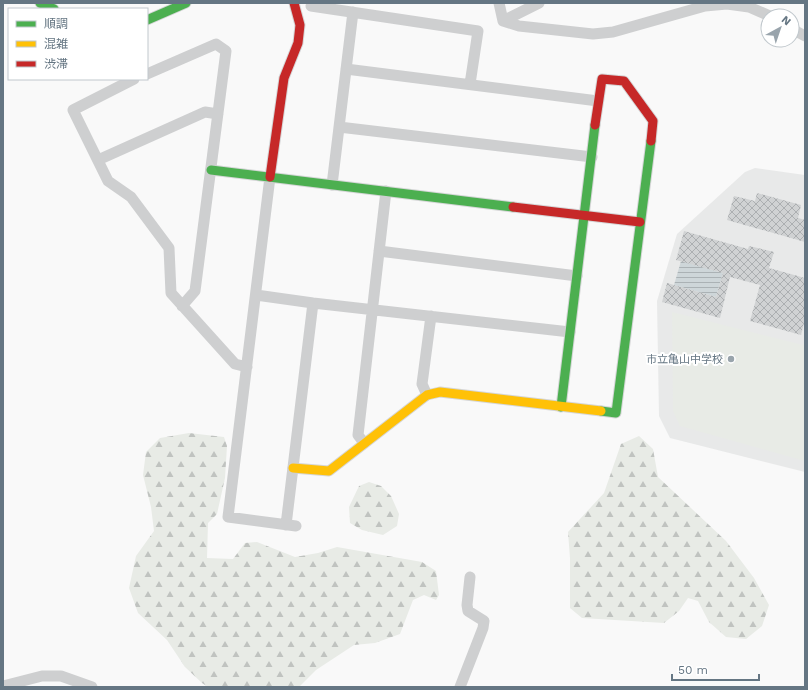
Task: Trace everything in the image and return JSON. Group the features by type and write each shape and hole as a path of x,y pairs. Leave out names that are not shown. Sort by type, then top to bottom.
{"street":[{"path":"40,3 52,8"},
{"path":"148,20 186,3"},
{"path":"294,3 300,25 298,44 284,78 270,177 228,517 291,526 293,468 313,303"},
{"path":"499,3 504,21"},
{"path":"504,21 539,3"},
{"path":"504,21 519,26 593,34 613,32 704,6 727,4 749,7 760,12"},
{"path":"311,6 478,31 470,84"},
{"path":"332,185 353,12"},
{"path":"148,74 216,44 226,51 195,291 182,306"},
{"path":"346,69 598,101"},
{"path":"293,468 329,471 427,395 440,392 561,407 616,413 653,121 624,81 602,79 598,101 561,407"},
{"path":"130,80 74,110 108,181 131,197 169,248 171,293 235,364 247,367"},
{"path":"98,160 205,112 218,114"},
{"path":"339,127 592,157"},
{"path":"210,170 640,222"},
{"path":"364,443 358,435 386,191"},
{"path":"379,251 577,276"},
{"path":"256,295 372,310 570,332"},
{"path":"427,395 422,384 431,316"},
{"path":"460,687 483,628 484,621 468,611 467,605 470,577"},
{"path":"3,686 42,676 61,676 92,687"}],"shaded area":[{"name":"市立亀山中学校","path":"755,168 805,175 805,472 670,438 659,416 657,301 677,234 745,172"},
{"path":"681,261 723,273 716,297 674,285"}],"green space":[{"path":"672,312 803,345 805,340 805,461 680,426 673,411"},
{"path":"189,433 224,437 227,446 225,478 217,514 208,523 207,558 233,559 245,543 257,542 295,557 318,553 337,547 422,562 436,571 439,595 436,600 424,595 413,600 400,634 375,643 354,645 316,670 299,687 208,687 202,683 185,667 167,640 138,613 129,588 136,556 154,531 151,507 143,475 146,452 160,438"},
{"path":"639,436 653,449 658,477 726,541 754,578 769,605 762,626 746,639 726,637 709,622 698,601 688,598 679,611 664,623 582,618 570,608 570,558 568,532 604,493 621,444"},
{"path":"369,482 381,486 391,496 399,514 397,526 383,535 362,530 350,523 349,507 359,486"}],"building":[{"path":"757,193 801,205 798,218 805,220 805,242 727,220 734,196 755,201"},
{"path":"684,231 748,249 749,246 774,252 769,268 805,278 805,319 801,335 750,321 760,285 730,277 720,318 662,302 667,283 716,297 723,273 676,260"}],"traffic: fast":[{"path":"40,3 52,8"},
{"path":"148,20 186,3"},
{"path":"561,407 595,125"},
{"path":"601,411 616,413 651,141"},
{"path":"211,170 513,207"}],"traffic: slow":[{"path":"293,468 329,471 427,395 440,392 601,411"}],"traffic: jam":[{"path":"270,177 284,78 298,43 300,25 294,3"},
{"path":"595,125 602,79 624,81 653,121 651,141"},
{"path":"513,207 640,222"}],"place":[{"name":"市立亀山中学校","path":"731,359"}]}
